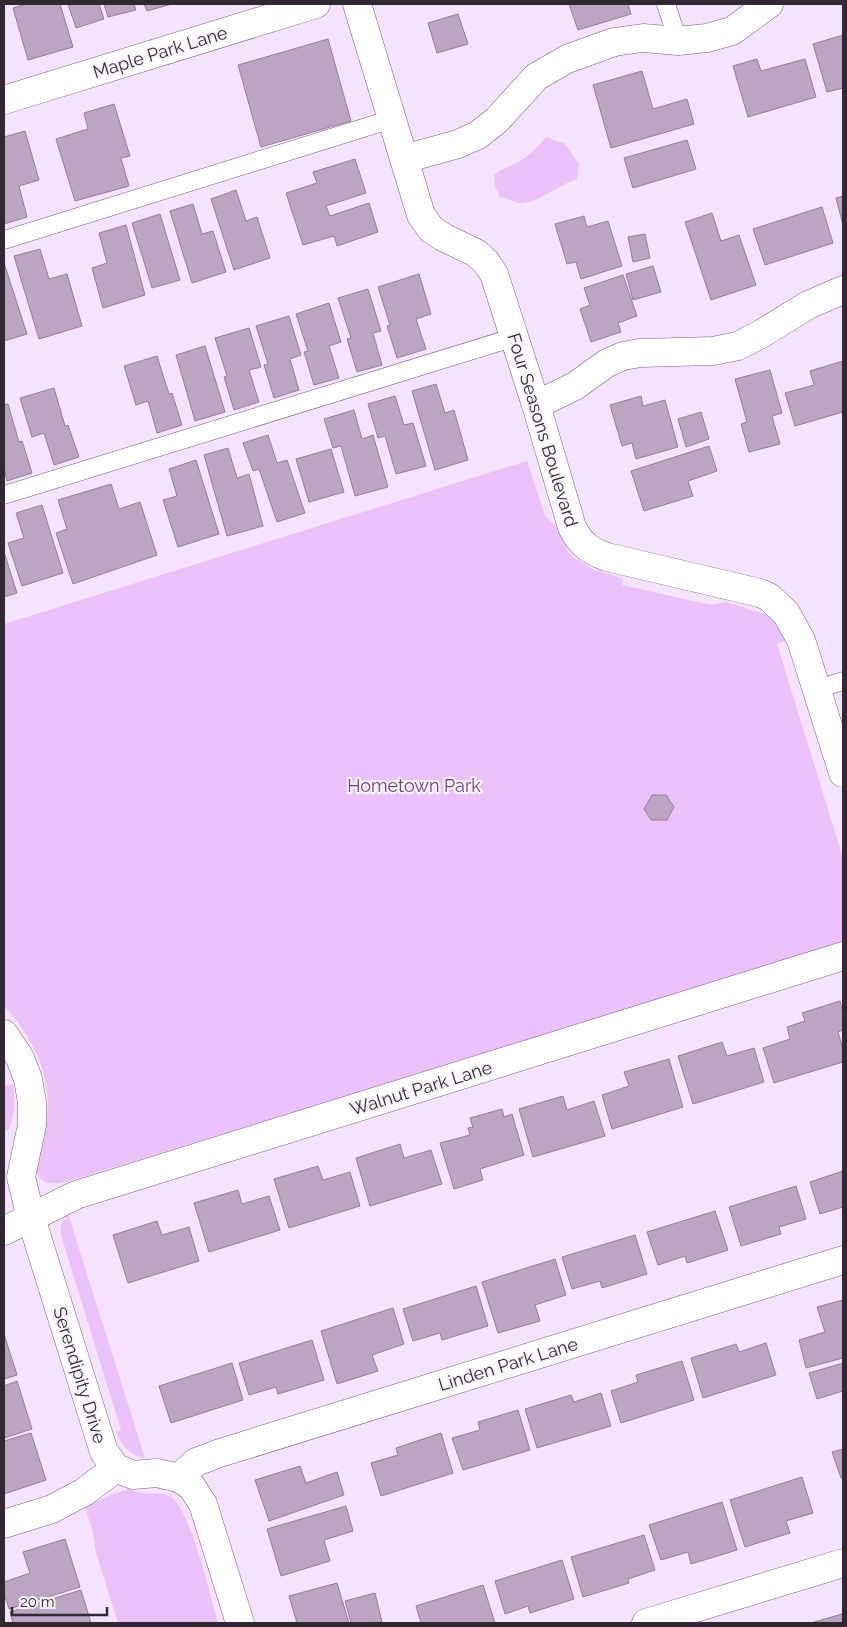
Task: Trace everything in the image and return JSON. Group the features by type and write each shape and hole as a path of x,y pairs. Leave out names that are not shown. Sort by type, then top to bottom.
{"street":[{"name":"Maple Park Lane","path":"4,100 316,4"},
{"name":"Four Seasons Boulevard","path":"357,4 421,215 432,229 443,237 476,253 486,262 494,274 577,538 594,553 607,557 760,593 769,597 786,613 801,640 843,773"},
{"path":"404,160 458,144 478,135 497,120 536,77 567,59 614,42 643,38 678,41 707,38 732,31 769,4"},
{"path":"536,405 575,386 607,363 623,356 640,353 713,351 738,346 761,334 808,304 843,290"},
{"name":"Walnut Park Lane","path":"4,1231 76,1195 843,956"},
{"name":"Serendipity Drive","path":"4,1034 20,1058 28,1079 32,1102 32,1125 12,1168 31,1218 104,1452 116,1468"},
{"name":"Linden Park Lane","path":"178,1478 196,1462 220,1453 843,1260"},
{"path":"4,1524 52,1509 84,1492 116,1468 133,1475 157,1473 178,1478 192,1487 203,1504 240,1623"},
{"path":"646,1623 843,1562"}],"lane":[{"path":"666,4 678,41"},
{"path":"4,240 392,119"},
{"path":"4,494 515,337"},
{"path":"817,689 843,681"}],"green space":[{"path":"546,137 565,144 579,164 577,179 527,202 519,203 500,197 495,186 494,175 516,164 534,151"},
{"name":"Hometown Park","path":"527,461 545,516 558,528 570,555 592,569 623,579 622,585 711,605 726,602 772,616 781,631 784,641 777,644 843,858 843,943 66,1182 48,1183 44,1181 35,1169 47,1118 47,1088 35,1050 21,1026 4,1006 4,624"},
{"path":"13,1084 14,1108 8,1131 4,1129 4,1087"},
{"path":"68,1214 145,1458 135,1455 127,1449 116,1432 121,1430 61,1235 61,1225"},
{"path":"129,1489 139,1493 166,1495 171,1497 178,1505 192,1535 218,1623 118,1623 96,1553 93,1532 85,1507"}],"building":[{"path":"26,4 60,4 73,47 28,60 13,8"},
{"path":"68,4 99,4 104,19 76,28"},
{"path":"104,4 134,4 136,10 108,17"},
{"path":"144,4 172,4 147,11"},
{"path":"569,4 628,4 631,14 578,30"},
{"path":"458,14 468,44 437,53 428,23"},
{"path":"843,35 843,88 827,92 813,44"},
{"path":"328,39 351,121 261,147 238,65"},
{"path":"757,59 761,71 805,59 816,97 748,117 733,66"},
{"path":"642,71 653,109 687,99 694,124 611,148 593,85"},
{"path":"114,104 130,156 121,158 129,186 75,201 56,139 88,129 84,113"},
{"path":"25,131 39,180 19,186 27,217 4,224 4,137"},
{"path":"687,140 696,169 633,188 624,158"},
{"path":"355,159 366,193 326,206 330,216 369,203 378,232 337,246 334,236 303,245 286,193 317,183 313,172"},
{"path":"236,190 246,221 257,217 270,258 234,270 211,199"},
{"path":"843,196 843,225 836,198"},
{"path":"193,204 202,234 213,231 226,272 192,283 170,211"},
{"path":"822,207 833,243 765,265 753,229"},
{"path":"712,213 721,241 739,235 756,285 711,300 685,222"},
{"path":"160,214 180,280 152,288 132,223"},
{"path":"584,216 587,227 608,221 622,266 581,279 576,262 567,264 555,224"},
{"path":"126,225 145,295 103,308 92,268 107,263 99,233"},
{"path":"645,234 650,258 633,262 628,237"},
{"path":"40,249 49,279 67,274 82,326 39,339 14,256"},
{"path":"4,263 27,334 4,341"},
{"path":"653,266 661,292 633,300 626,274"},
{"path":"419,274 431,314 416,319 426,349 397,358 387,326 390,325 378,287"},
{"path":"623,275 637,316 618,323 621,332 591,342 580,309 590,305 584,288"},
{"path":"368,289 381,331 373,333 382,365 357,372 347,339 351,338 338,298"},
{"path":"329,303 341,342 329,346 339,378 314,385 304,352 308,351 296,314"},
{"path":"289,316 301,355 290,359 299,390 274,398 264,365 268,364 256,326"},
{"path":"249,328 261,367 249,370 259,402 234,410 224,377 227,376 215,338"},
{"path":"205,346 225,412 195,421 176,355"},
{"path":"157,356 169,394 172,393 182,425 157,433 148,401 136,405 124,366"},
{"path":"843,361 843,412 795,426 785,393 814,385 810,371"},
{"path":"770,370 782,413 772,416 780,444 749,452 741,424 747,422 735,379"},
{"path":"436,384 445,413 454,410 468,460 435,470 412,391"},
{"path":"54,388 65,426 68,425 79,457 54,465 44,433 32,437 20,398"},
{"path":"395,396 404,425 413,423 426,466 396,474 385,436 378,438 368,404"},
{"path":"641,396 643,406 665,400 678,447 636,459 632,443 622,446 610,405"},
{"path":"8,404 19,442 22,441 32,473 7,481 4,468 4,405"},
{"path":"354,410 362,439 373,435 388,487 355,496 341,446 333,448 324,419"},
{"path":"701,412 709,439 686,447 678,419"},
{"path":"268,435 277,463 287,460 305,513 277,522 259,469 253,471 243,443"},
{"path":"709,446 717,471 688,481 693,496 644,511 631,471"},
{"path":"228,448 237,478 249,474 263,526 227,536 204,455"},
{"path":"331,449 344,492 309,502 296,459"},
{"path":"196,460 219,534 178,547 163,500 177,496 169,469"},
{"path":"111,484 119,509 140,502 157,555 73,584 56,533 67,529 58,500"},
{"path":"42,505 63,573 22,586 8,543 24,538 16,513"},
{"path":"4,552 17,593 4,597"},
{"path":"652,795 666,795 674,807 667,820 651,820 644,809"},
{"path":"840,1001 843,1013 843,1030 838,1032 843,1049 843,1062 774,1083 763,1048 790,1039 787,1027 805,1021 802,1013"},
{"path":"722,1042 727,1056 754,1048 764,1082 693,1104 678,1056"},
{"path":"669,1059 683,1107 612,1129 602,1095 629,1086 624,1072"},
{"path":"563,1096 567,1110 594,1101 605,1136 533,1157 519,1109"},
{"path":"502,1109 504,1117 512,1114 524,1155 480,1169 483,1180 454,1189 440,1143 470,1135 468,1128 473,1127 470,1118"},
{"path":"400,1144 404,1158 431,1150 442,1184 370,1206 356,1158"},
{"path":"318,1166 323,1180 350,1172 360,1206 289,1228 274,1179"},
{"path":"843,1171 843,1207 820,1214 810,1182"},
{"path":"796,1186 806,1219 779,1227 781,1234 741,1246 729,1207"},
{"path":"238,1190 242,1204 269,1196 280,1230 209,1252 194,1203"},
{"path":"715,1211 728,1250 687,1263 685,1256 658,1265 647,1232"},
{"path":"157,1221 162,1235 189,1227 199,1261 128,1283 113,1235"},
{"path":"635,1235 647,1274 602,1288 600,1281 572,1289 562,1257"},
{"path":"555,1259 566,1295 535,1305 540,1321 498,1333 482,1282"},
{"path":"476,1286 488,1326 442,1340 440,1333 413,1341 403,1309"},
{"path":"843,1300 843,1358 806,1368 799,1340 825,1332 817,1307"},
{"path":"393,1308 404,1344 372,1355 378,1371 337,1384 321,1331"},
{"path":"4,1334 17,1375 4,1379"},
{"path":"312,1340 324,1380 278,1394 276,1387 249,1395 239,1363"},
{"path":"766,1343 776,1375 703,1398 691,1358 736,1344 739,1352"},
{"path":"682,1361 694,1400 621,1423 611,1391 638,1382 636,1375"},
{"path":"232,1363 243,1400 171,1423 159,1386"},
{"path":"843,1363 843,1391 817,1399 809,1373"},
{"path":"17,1381 32,1429 4,1438 4,1386"},
{"path":"601,1393 611,1426 537,1448 525,1409 571,1395 574,1402"},
{"path":"518,1410 530,1450 463,1470 452,1438 480,1430 478,1422"},
{"path":"31,1433 46,1480 4,1494 4,1441"},
{"path":"441,1433 453,1473 381,1496 371,1463 398,1455 396,1448"},
{"path":"843,1449 843,1477 841,1478 832,1452"},
{"path":"300,1466 306,1483 337,1472 344,1495 269,1521 255,1480"},
{"path":"802,1477 813,1513 786,1521 790,1533 745,1547 730,1500"},
{"path":"722,1502 737,1550 691,1564 688,1552 661,1560 649,1525"},
{"path":"346,1506 353,1531 324,1540 330,1561 281,1576 267,1529"},
{"path":"644,1535 655,1570 628,1579 629,1583 583,1597 571,1557"},
{"path":"65,1539 80,1587 9,1609 4,1593 4,1582 30,1573 23,1552"},
{"path":"562,1560 574,1599 530,1613 528,1606 505,1614 495,1581"},
{"path":"337,1583 349,1623 297,1623 289,1596"},
{"path":"483,1585 495,1623 421,1623 416,1606"},
{"path":"81,1590 91,1623 13,1623 10,1612"},
{"path":"375,1593 382,1622 351,1623 345,1601"},
{"path":"842,1614 843,1623 811,1623"}]}
